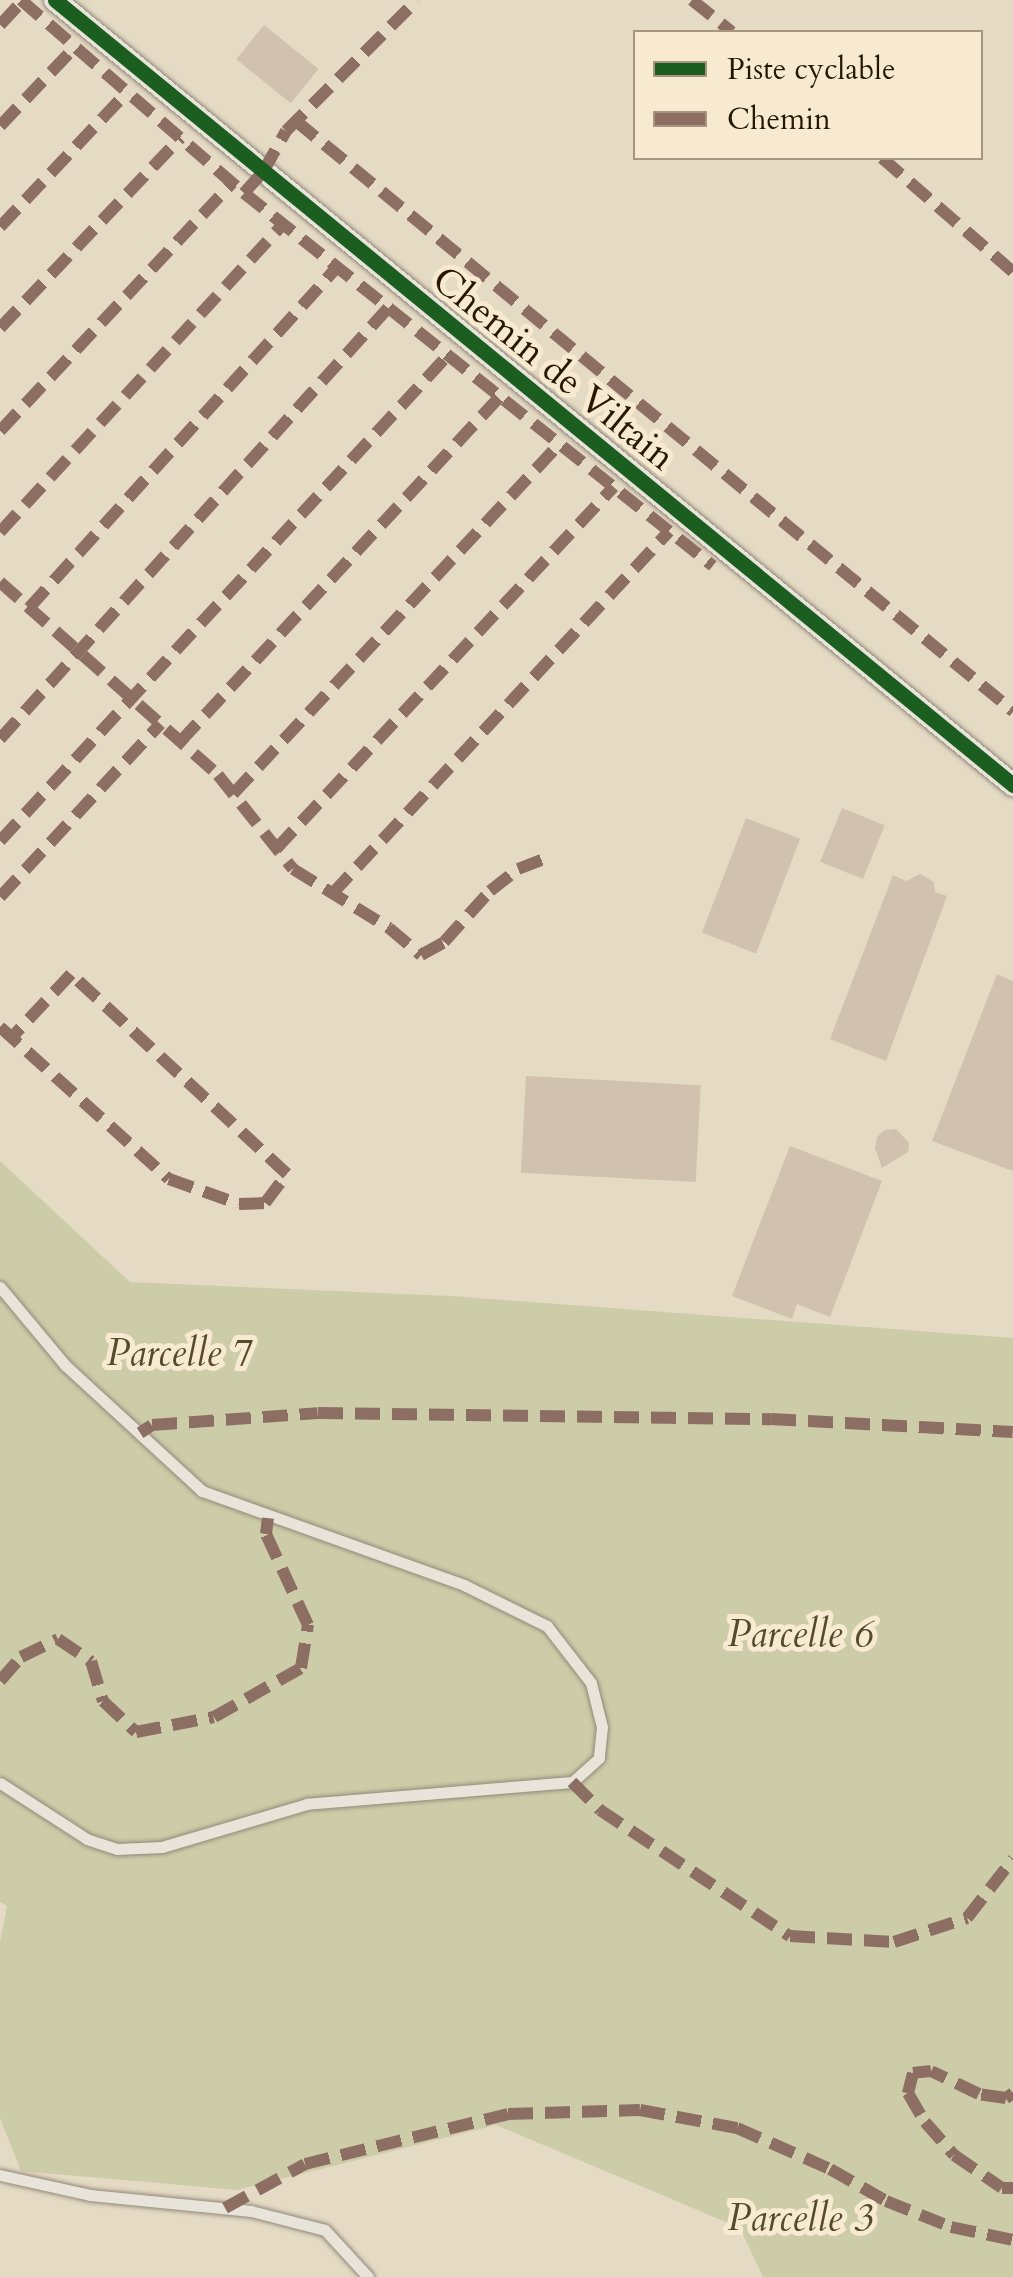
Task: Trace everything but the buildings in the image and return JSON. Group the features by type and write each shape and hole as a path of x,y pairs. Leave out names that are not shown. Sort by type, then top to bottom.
{"street":[{"name":"Chemin de Viltain","path":"55,0 1013,785"}],"lane":[{"path":"0,1286 64,1365 202,1491 464,1585 547,1626 590,1683 602,1727 599,1758 572,1782 307,1804 162,1847 116,1849 87,1839 0,1783"},
{"path":"0,2175 90,2195 251,2211 325,2230 368,2277"}],"green space":[{"path":"0,1161 130,1282 451,1296 1013,1338 1013,2277 763,2277 740,2228 496,2125 237,2190 21,2171 0,2118 0,1942 7,1906 0,1902"}],"marked path":[{"path":"21,0 244,193 263,172 286,131 417,0"},
{"path":"692,0 730,30"},
{"path":"0,25 22,1"},
{"path":"0,126 75,47"},
{"path":"0,227 127,92"},
{"path":"296,121 1013,711"},
{"path":"0,328 180,138"},
{"path":"884,160 1013,272"},
{"path":"0,431 232,183"},
{"path":"244,193 713,566"},
{"path":"0,532 283,224"},
{"path":"29,608 337,267"},
{"path":"0,739 388,308"},
{"path":"0,841 448,355"},
{"path":"180,742 500,396"},
{"path":"233,794 559,444"},
{"path":"276,849 613,487"},
{"path":"332,894 669,531"},
{"path":"0,582 218,775 293,869 389,928 421,955 444,942 490,891 518,869 542,860"},
{"path":"0,897 160,724"},
{"path":"0,1027 169,1179 239,1204 265,1203 287,1174 71,974 12,1037"},
{"path":"140,1433 152,1425 318,1413 771,1419 1013,1432"},
{"path":"0,1681 21,1657 58,1639 91,1661 103,1701 136,1732 214,1717 301,1668 308,1625 266,1534 268,1518"},
{"path":"572,1782 600,1810 790,1936 894,1942 967,1918 1013,1859"},
{"path":"1013,2093 1006,2098 979,2094 931,2071 913,2073 908,2093 925,2122 954,2155 1002,2188 1013,2188"},
{"path":"225,2208 305,2164 508,2114 640,2110 737,2128 830,2169 886,2201 951,2227 1013,2240"}],"cycle path":[{"path":"55,0 1013,785"}],"park label":[{"name":"Parcelle 7","path":"179,1354"},
{"name":"Parcelle 6","path":"800,1635"},
{"name":"Parcelle 3","path":"800,2219"}]}
